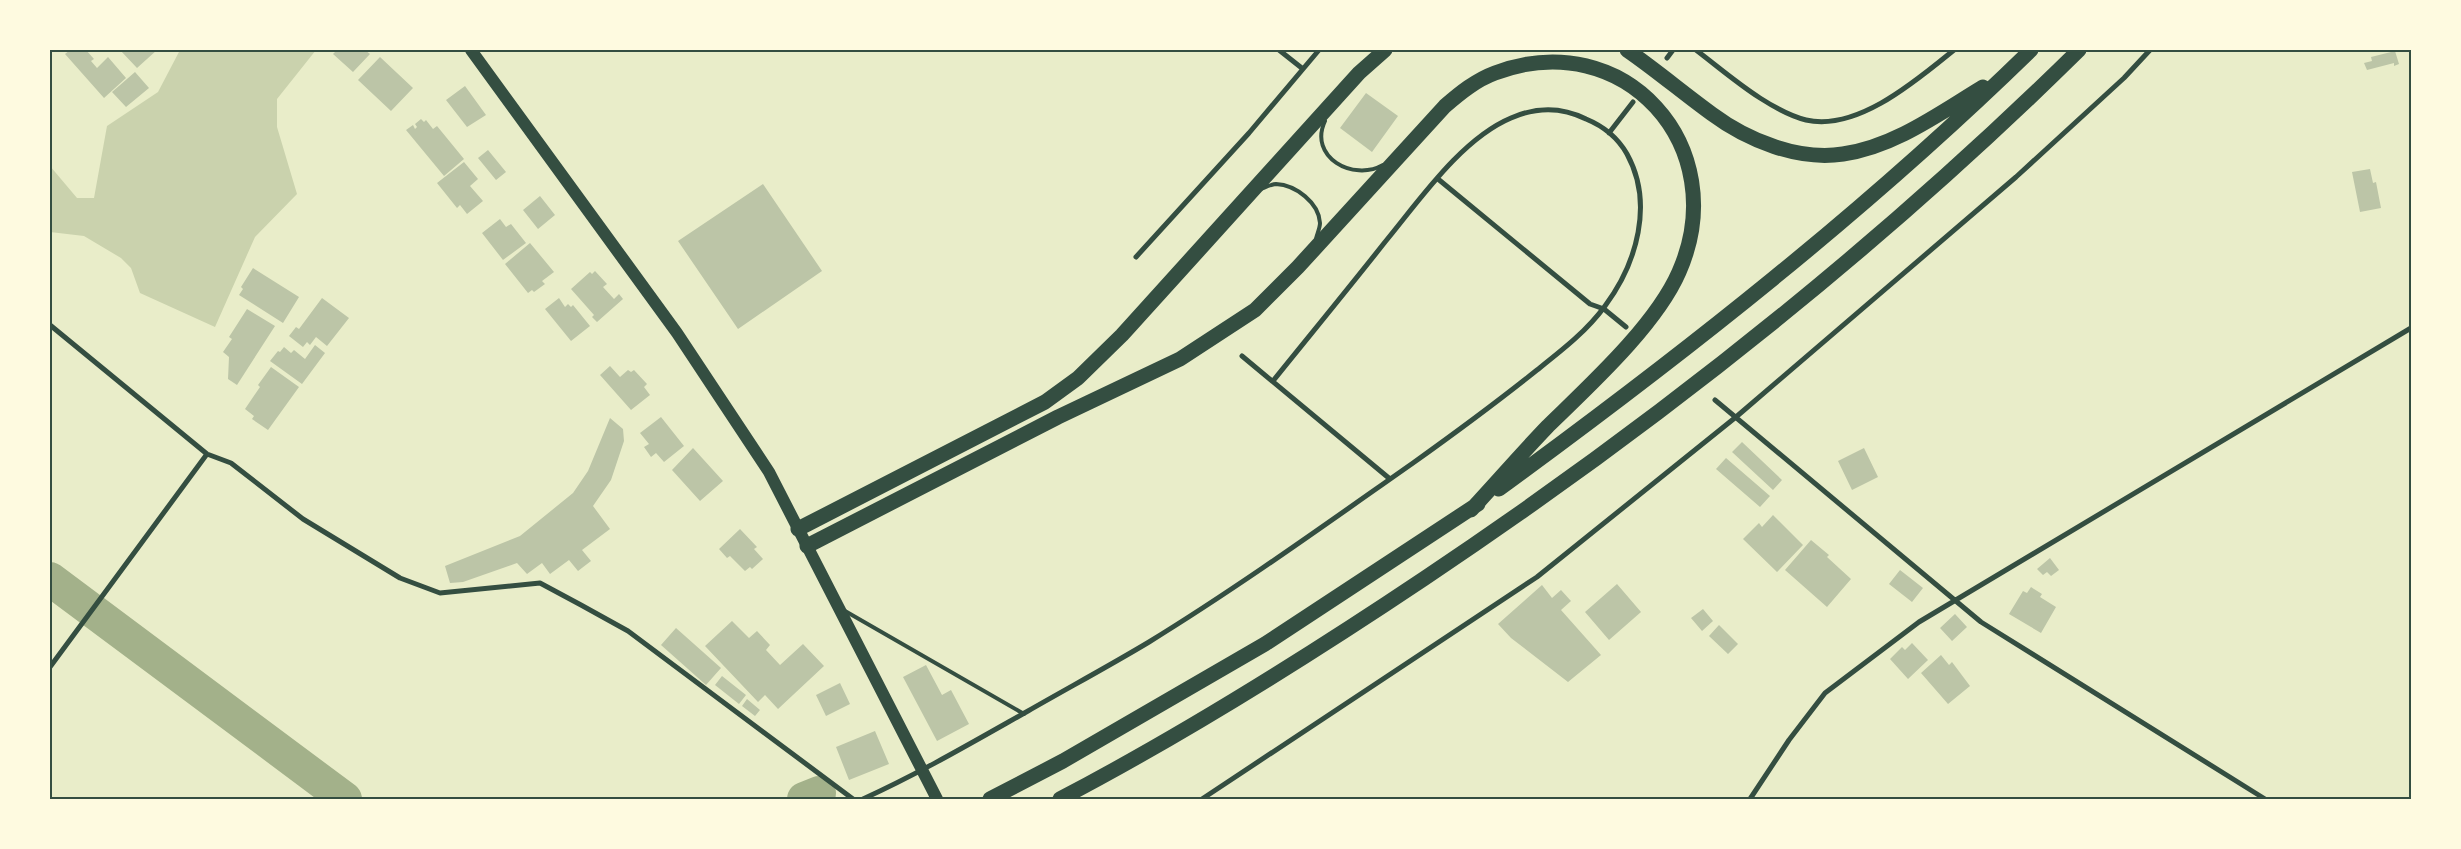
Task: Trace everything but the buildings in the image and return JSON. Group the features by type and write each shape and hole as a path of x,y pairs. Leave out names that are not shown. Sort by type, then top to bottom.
{"highway":[{"path":"798,529 1045,402 1078,378 1122,335 1334,99 1385,50"},
{"path":"1627,50 1712,115 1742,133 1766,143 1806,154 1843,154 1878,144 1943,112 2010,71"},
{"path":"990,799 1064,760 1265,644 1471,510 1732,314 1887,183 2031,50"},
{"path":"1060,799 1203,719 1291,665 1493,532 1582,470 1746,343 1909,208 2034,94 2079,50"},
{"path":"807,546 1050,422 1180,359 1255,310 1314,249 1445,106 1470,86 1495,73 1524,65 1556,62 1587,66 1614,76 1653,102 1669,121 1681,143 1690,176 1694,208 1690,238 1680,272 1664,300 1606,369 1542,433 1471,510"}],"main road":[{"path":"471,50 677,333 769,472 937,799"}],"street":[{"path":"1279,50 1303,70"},
{"path":"1136,257 1249,133 1320,50"},
{"path":"1666,58 1673,50"},
{"path":"1696,50 1760,98 1785,112 1806,120 1831,121 1877,106 1954,50"},
{"path":"1202,799 1538,578 1736,417 2016,177 2124,78 2150,50"},
{"path":"1609,133 1634,102"},
{"path":"863,799 922,771 1024,714 1164,632 1250,577 1390,479 1516,387 1564,348 1604,309 1624,278 1640,229 1640,190 1635,169 1623,147 1609,133 1582,117 1555,109 1532,111 1508,119 1490,130 1450,164 1272,381"},
{"path":"1438,178 1590,304 1604,309 1626,327"},
{"path":"50,325 207,454 230,463 303,519 400,578 440,593 540,583 628,631 853,799"},
{"path":"1750,799 1789,740 1825,693 1918,622 2411,328"},
{"path":"1242,356 1390,479"},
{"path":"1714,400 1982,622 2265,799"},
{"path":"50,666 207,454"}],"lane":[{"path":"1334,99 1323,124 1322,140 1326,154 1340,166 1362,172 1374,170 1398,156"},
{"path":"1239,204 1260,189 1275,184 1291,187 1305,196 1316,209 1320,224 1314,249"},
{"path":"838,607 1024,714"}],"green space":[{"path":"180,50 316,50 277,99 277,127 297,194 255,237 215,327 140,293 131,268 121,258 84,236 50,232 50,166 77,198 94,198 107,126 158,92"}],"waterway":[{"path":"50,579 345,799"},
{"path":"804,799 819,793"}]}
